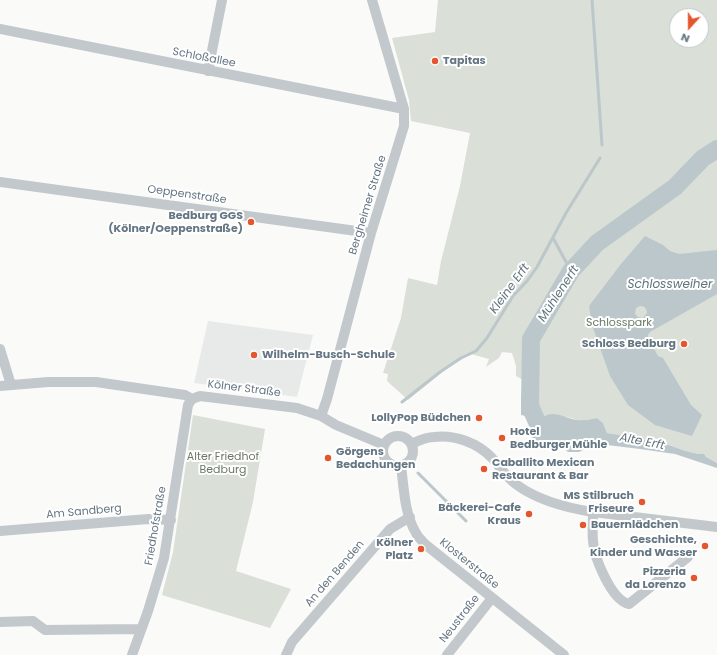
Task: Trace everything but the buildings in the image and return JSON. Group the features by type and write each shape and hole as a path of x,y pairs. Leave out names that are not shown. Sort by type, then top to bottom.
{"street":[{"path":"208,71 222,0"},
{"name":"Bergheimer Straße","path":"321,416 327,399 371,234 404,126 404,109 372,0"},
{"name":"Schloßallee","path":"0,29 404,109"},
{"name":"Oeppenstraße","path":"0,182 371,234"},
{"path":"1,354 11,385"},
{"name":"Kölner Straße","path":"0,386 48,382 96,382 185,395 192,399 200,396 297,408 321,416 336,425 384,445"},
{"name":"Friedhofstraße","path":"132,655 164,558 188,404 192,399"},
{"path":"400,436 408,440 410,444 412,448 411,457 401,466 388,462 383,454 384,445 391,438 400,436"},
{"path":"410,444 433,436 451,437 463,440 476,446 490,456 517,485 534,495 574,509 717,527"},
{"name":"Klosterstraße","path":"401,466 405,497 410,517 416,532 426,545 564,655"},
{"path":"594,512 593,541 597,558 610,587 624,603 629,604 688,557"},
{"name":"An den Benden","path":"286,655 292,642 390,529 410,517"},
{"name":"Am Sandberg","path":"0,531 148,519 171,520"},
{"name":"Neustraße","path":"448,655 492,598"},
{"path":"0,622 33,621 45,630 141,629"}],"shaded area":[{"name":"Wilhelm-Busch-Schule","path":"208,321 313,335 297,397 194,383"}],"green space":[{"name":"Schlosspark","path":"438,0 717,0 717,463 703,454 692,453 661,443 607,433 603,423 597,418 581,421 567,417 543,417 539,415 535,412 533,407 532,393 529,382 516,376 516,366 512,353 502,352 499,358 486,367 489,359 471,354 451,365 408,400 387,381 388,374 383,373 401,318 408,278 437,285 441,261 460,186 470,133 411,121 409,100 392,38 435,32"},
{"name":"Alter Friedhof Bedburg","path":"193,415 265,429 253,502 236,571 291,589 270,628 162,595 173,552"}],"water":[{"name":"Schlossweiher","path":"645,236 663,245 670,251 679,254 717,250 717,294 650,332 648,335 648,338 658,356 663,358 691,405 702,415 692,436 655,425 628,405 610,376 592,325 589,306 621,264","holes":["640,306 645,308 647,312 643,318 638,317 635,314 636,308"]},
{"name":"Alte Erft","path":"523,380 529,381 533,406 535,410 543,417 556,414 580,420 597,418 603,423 607,433 666,444 698,454 704,454 706,457 717,463 717,468 675,454 640,449 607,445 585,449 579,452 568,452 565,449 552,448 531,443 536,418 521,415"}],"waterway":[{"path":"592,0 602,145"},
{"name":"Mühlenerft","path":"556,427 538,424 530,406 531,339 571,271 597,243 675,187 703,158 717,149"},
{"name":"Kleine Erft","path":"402,402 440,372 461,358 476,351 487,338 513,296 527,281 537,267 566,213 600,158"},
{"path":"553,238 571,271"},
{"name":"Kleine Erft","path":"418,473 466,521"}],"place":[{"name":"Tapitas","path":"435,61"},
{"name":"Bedburg GGS (Kölner/Oeppenstraße)","path":"251,222"},
{"name":"Schloss Bedburg","path":"684,344"},
{"name":"Wilhelm-Busch-Schule","path":"254,355"},
{"name":"LollyPop Büdchen","path":"479,418"},
{"name":"Hotel Bedburger Mühle","path":"502,438"},
{"name":"Görgens Bedachungen","path":"328,458"},
{"name":"Caballito Mexican Restaurant & Bar","path":"484,469"},
{"name":"MS Stilbruch Friseure","path":"642,502"},
{"name":"Bäckerei-Cafe Kraus","path":"529,514"},
{"name":"Bauernlädchen","path":"583,525"},
{"name":"Geschichte, Kinder und Wasser","path":"705,546"},
{"name":"Kölner Platz","path":"421,549"},
{"name":"Pizzeria da Lorenzo","path":"694,578"}]}
